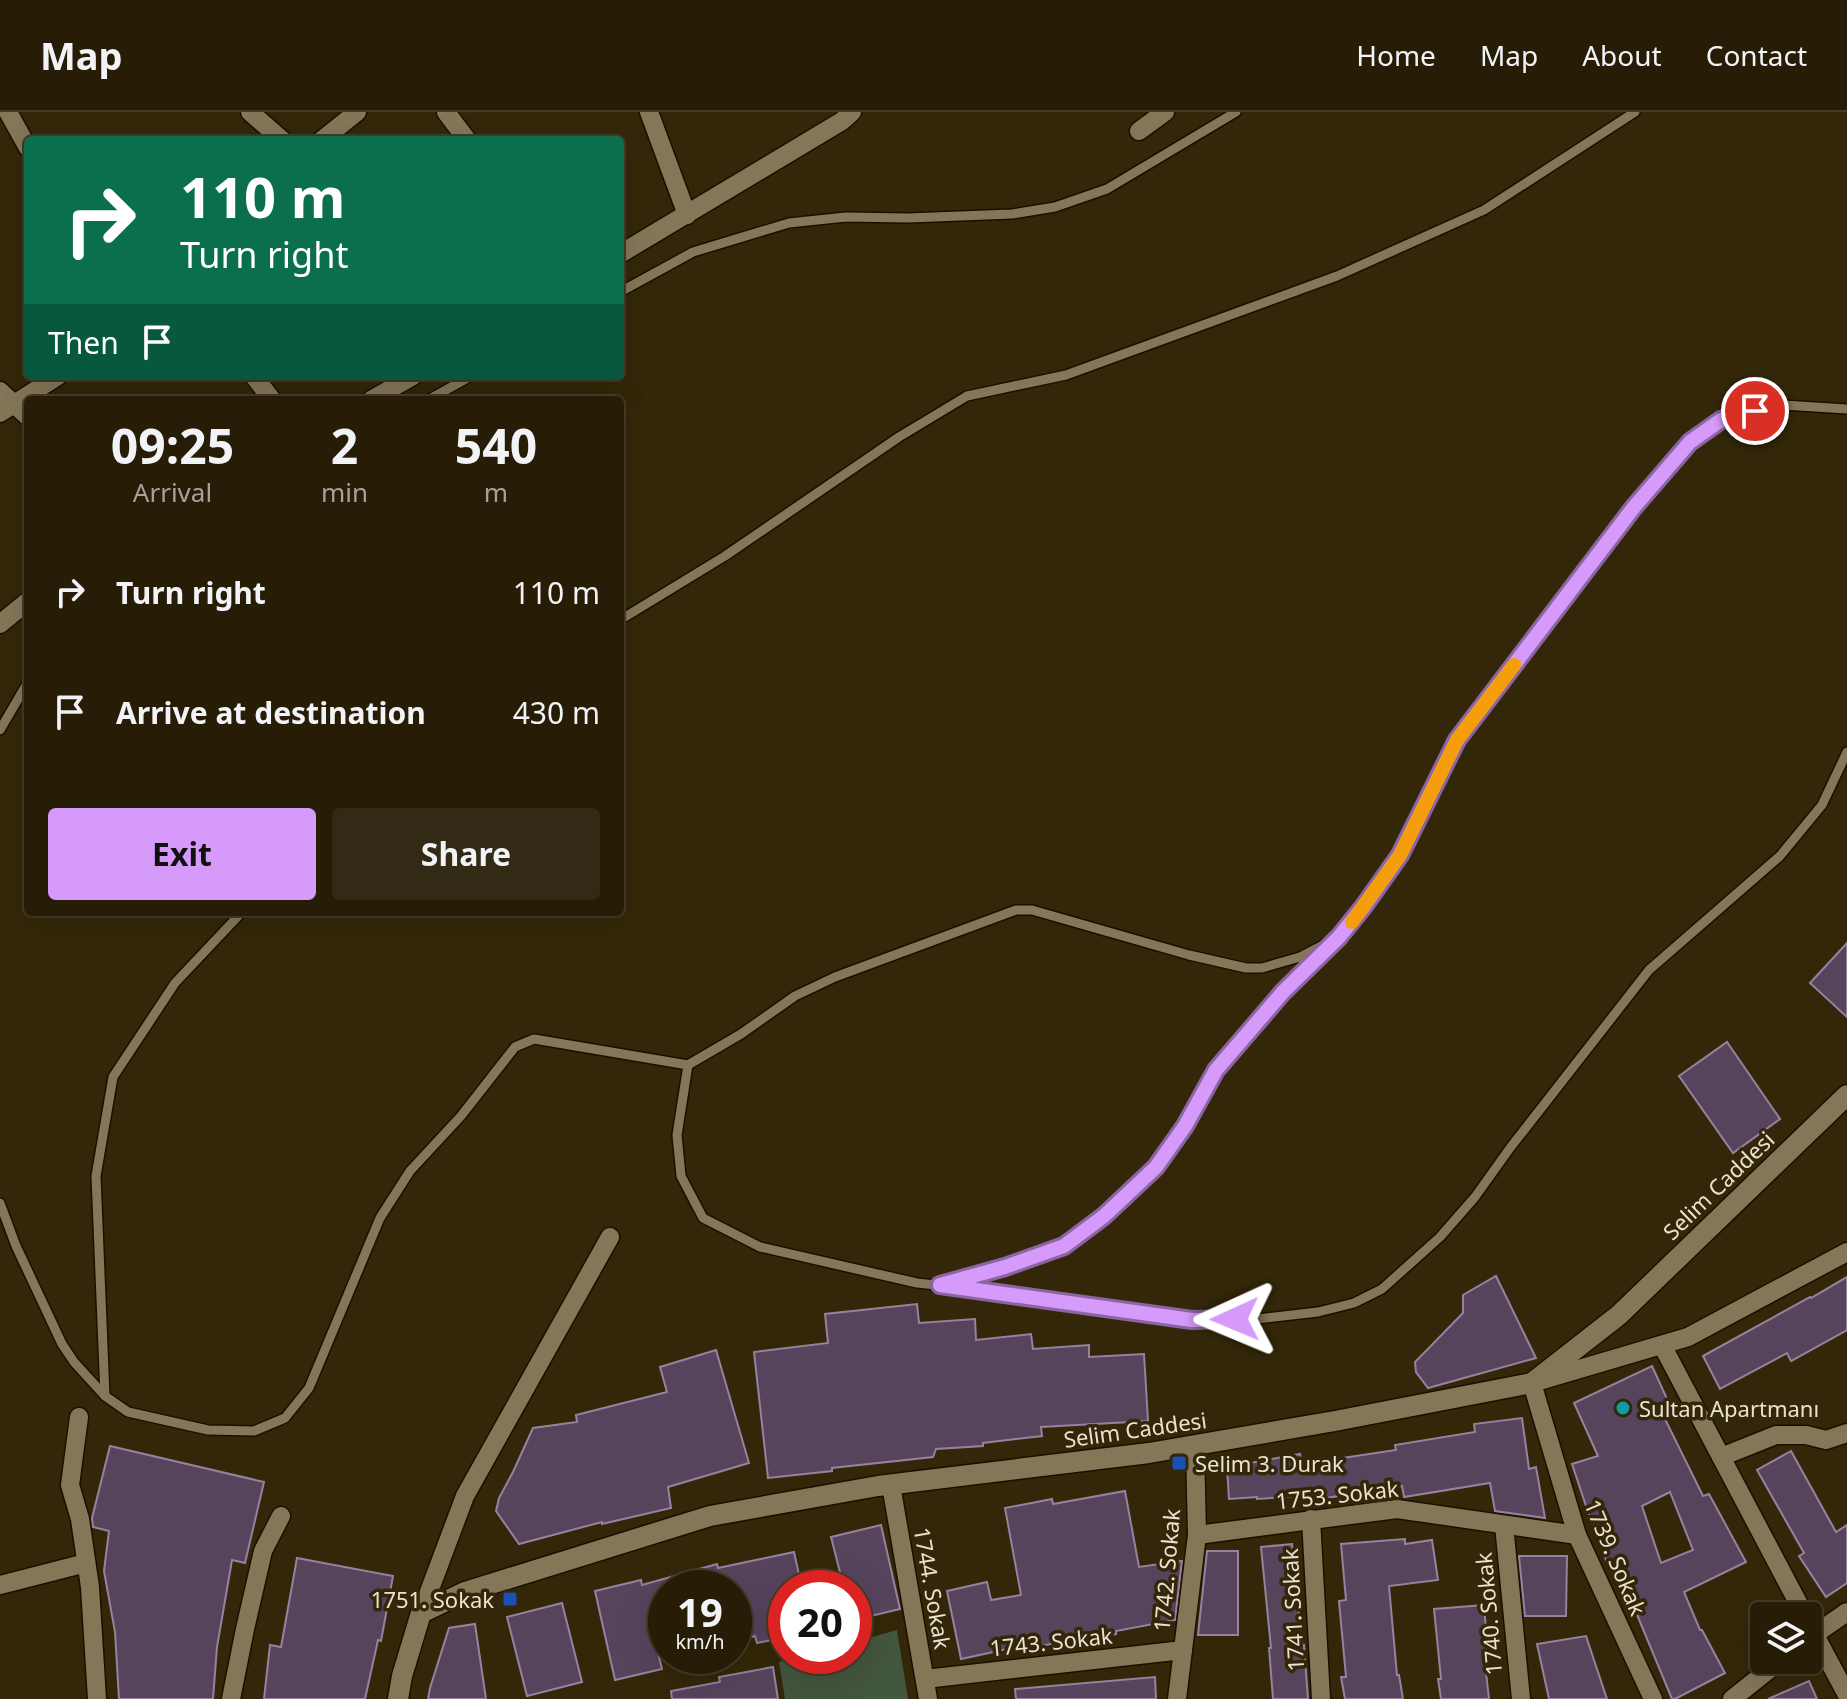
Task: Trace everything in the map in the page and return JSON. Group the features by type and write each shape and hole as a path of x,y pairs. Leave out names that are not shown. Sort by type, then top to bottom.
{"main road":[{"name":"Selim Caddesi","path":"421,1613 465,1592 710,1516 891,1485 1195,1446 1532,1383 1619,1315 1847,1095"},
{"path":"398,1699 421,1613"}],"street":[{"path":"8,112 24,141"},
{"path":"250,112 277,136"},
{"path":"327,136 357,112"},
{"path":"446,112 464,136"},
{"path":"649,112 687,215"},
{"path":"624,252 842,121 852,112"},
{"path":"1139,131 1165,112"},
{"path":"26,396 52,380"},
{"path":"378,396 406,380"},
{"path":"0,624 24,604"},
{"path":"421,1613 465,1496 610,1237"},
{"path":"1532,1383 1688,1337 1847,1252"},
{"path":"1662,1345 1798,1602"},
{"name":"1739. Sokak","path":"1532,1383 1577,1535 1653,1699"},
{"path":"79,1417 70,1485 80,1519 86,1563 97,1699"},
{"path":"1721,1457 1776,1435 1806,1435 1826,1440 1847,1433"},
{"name":"1742. Sokak","path":"1177,1699 1197,1535 1195,1446"},
{"name":"1744. Sokak","path":"891,1485 928,1699"},
{"name":"1753. Sokak","path":"1197,1535 1397,1509 1577,1535"},
{"path":"231,1699 263,1551 281,1516"},
{"name":"1741. Sokak","path":"1311,1519 1321,1699"},
{"name":"1740. Sokak","path":"1504,1525 1521,1699"},
{"path":"0,1585 86,1563"},
{"path":"1822,1626 1847,1612"},
{"name":"1743. Sokak","path":"925,1679 1183,1650"},
{"path":"1822,1652 1847,1695"},
{"path":"1732,1699 1763,1674"}],"lane":[{"path":"624,290 693,252 789,223 846,217 1012,214 1055,207 1107,189 1236,112"},
{"path":"624,618 725,556 899,437 967,396 1066,375 1337,276 1484,210 1635,112"},
{"path":"435,396 464,380"},
{"path":"940,1285 1064,1246 1104,1216 1156,1167 1185,1126 1216,1070 1283,992 1339,937 1364,906 1400,855 1457,740 1634,507 1690,442 1721,420 1783,405 1847,409"},
{"path":"0,730 24,689"},
{"path":"688,1065 677,1135 681,1176 703,1218 760,1247 917,1283 1192,1320 1257,1319 1318,1312 1354,1303 1382,1289 1440,1237 1475,1197 1649,970 1780,856 1822,805 1847,752"},
{"path":"0,1203 16,1246 62,1344 105,1396 128,1412 208,1430 254,1431 285,1418 309,1388 380,1218 410,1171 461,1116 515,1047 534,1039 688,1065 741,1034 795,996 835,977 1016,910 1032,910 1246,968 1262,968 1300,957 1339,937"},
{"path":"105,1396 96,1176 113,1077 175,983 238,916"}],"green space":[{"path":"897,1630 908,1699 785,1699 781,1674 872,1674 872,1637"}],"building":[{"path":"1847,943 1847,1017 1810,983"},
{"path":"1727,1042 1780,1119 1733,1153 1679,1076"},
{"path":"1496,1276 1536,1358 1428,1388 1416,1372 1415,1362 1463,1313 1463,1295"},
{"path":"1847,1277 1847,1330 1791,1361 1787,1353 1720,1389 1703,1356"},
{"path":"917,1304 919,1323 975,1319 976,1340 1031,1334 1033,1349 1089,1345 1089,1357 1144,1354 1148,1421 1041,1427 1042,1436 983,1443 983,1446 936,1449 933,1457 768,1478 754,1352 828,1343 825,1314"},
{"path":"716,1350 749,1463 668,1487 671,1508 519,1544 496,1511 499,1498 533,1428 577,1422 576,1415 667,1392 660,1367"},
{"path":"1652,1366 1673,1412 1664,1417 1703,1496 1709,1494 1746,1562 1684,1592 1700,1630 1725,1673 1675,1699 1672,1699 1616,1564 1608,1566 1590,1518 1572,1464 1598,1456 1574,1403","holes":["1670,1492 1693,1550 1661,1563 1642,1506"]},
{"path":"1522,1418 1529,1469 1536,1467 1545,1518 1495,1511 1490,1483 1404,1497 1402,1486 1326,1498 1325,1494 1229,1499 1227,1467 1300,1454 1302,1464 1396,1450 1395,1445 1475,1432 1474,1424"},
{"path":"110,1446 264,1482 245,1563 232,1560 217,1647 213,1699 119,1699 115,1632 104,1571 109,1531 93,1527 92,1518"},
{"path":"1791,1451 1836,1532 1847,1525 1847,1583 1826,1597 1799,1556 1804,1553 1757,1470"},
{"path":"1125,1491 1139,1567 1182,1561 1175,1620 1116,1631 1116,1634 1057,1641 1013,1651 1012,1648 961,1659 947,1591 987,1582 991,1600 1021,1595 1005,1508 1052,1499 1053,1504"},
{"path":"881,1525 900,1609 872,1616 872,1570 839,1570 831,1537"},
{"path":"1405,1539 1405,1544 1432,1540 1438,1580 1389,1586 1397,1675 1403,1699 1345,1699 1341,1677 1346,1677 1339,1601 1346,1600 1341,1544"},
{"path":"1292,1544 1308,1699 1273,1699 1261,1547"},
{"path":"1207,1551 1238,1551 1238,1635 1198,1635"},
{"path":"794,1552 798,1570 768,1570 768,1641 757,1643 755,1636 752,1637 752,1570 696,1570 717,1564 718,1568"},
{"path":"1519,1556 1567,1556 1566,1616 1525,1616"},
{"path":"297,1558 393,1576 381,1641 378,1640 365,1699 264,1699 270,1645 281,1647"},
{"path":"641,1580 642,1585 648,1583 648,1672 615,1680 595,1591"},
{"path":"562,1603 582,1682 527,1696 507,1617"},
{"path":"1484,1605 1488,1653 1484,1654 1489,1699 1441,1699 1434,1609"},
{"path":"475,1624 486,1699 428,1699 449,1628"},
{"path":"1586,1636 1607,1699 1549,1699 1537,1644"},
{"path":"768,1668 768,1674 774,1674 778,1699 672,1699 671,1691 720,1682 719,1677 752,1674 752,1671"},
{"path":"1155,1677 1156,1699 1016,1699 1015,1689"},
{"path":"1809,1681 1817,1699 1768,1699"}],"slow traffic":[{"path":"1352,922 1400,855 1457,740 1514,665"}],"place":[{"name":"Sultan Apartmanı","path":"1623,1408"},
{"name":"Selim 3. Durak","path":"1179,1463"},
{"name":"1751. Sokak","path":"510,1599"}],"route":[{"path":"1235,1319 1192,1320 940,1285 1064,1246 1104,1216 1156,1167 1185,1126 1216,1070 1283,992 1339,937 1364,906 1400,855 1457,740 1634,507 1690,442 1721,420 1755,411"}]}
